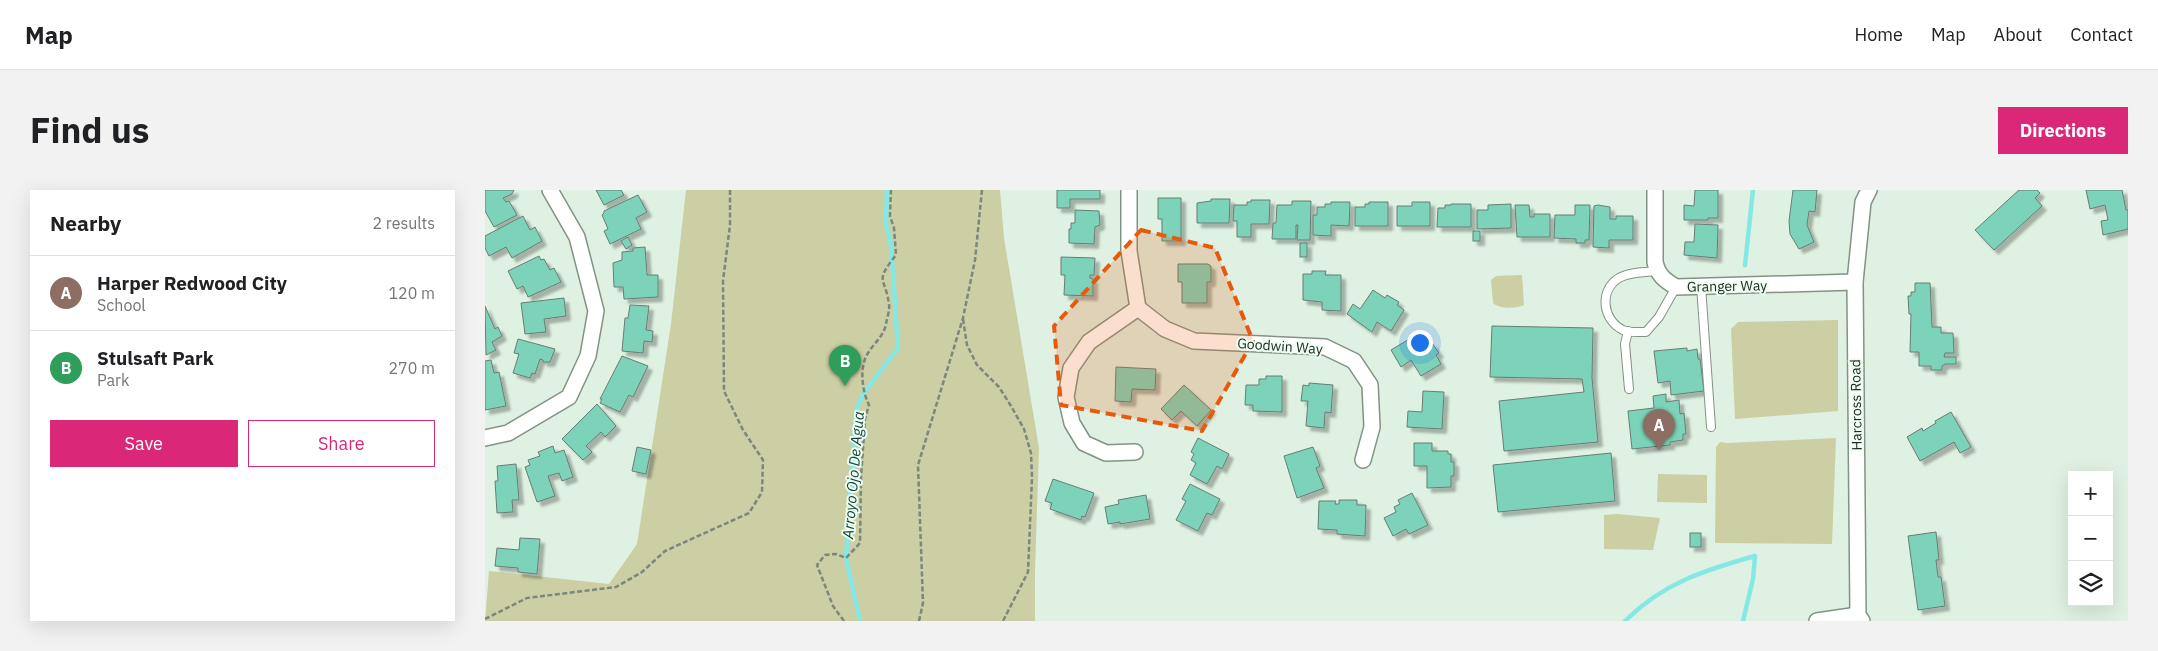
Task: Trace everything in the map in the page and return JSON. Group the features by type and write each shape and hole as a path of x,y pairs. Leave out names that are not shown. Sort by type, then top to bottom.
{"street":[{"path":"485,438 508,433 569,397 588,356 596,311 577,237 550,190"},
{"path":"1129,190 1129,251 1137,308 1089,342 1071,368 1066,397 1072,423 1084,443 1106,453 1135,452"},
{"path":"1655,190 1655,260 1657,271"},
{"name":"Harcross Road","path":"1860,618 1855,282 1863,202 1869,190"},
{"name":"Granger Way","path":"1657,271 1664,280 1676,287 1855,282"},
{"name":"Goodwin Way","path":"1137,308 1165,329 1194,341 1325,347 1354,362 1370,385 1371,427 1363,460"},
{"path":"1817,621 1860,618"}],"lane":[{"path":"1657,271 1626,275 1618,278 1609,287 1605,300 1607,312 1612,321 1621,329 1646,332 1659,317 1676,287"},
{"path":"1701,286 1711,427"},
{"path":"1628,331 1625,344 1629,389"}],"path":[{"path":"485,619 527,598 616,587 642,572 665,551 749,513 762,492 763,460 743,430 724,391 723,281 730,226 730,190"},
{"path":"844,621 833,606 817,565 825,555 836,554 846,558 860,543 861,478 865,419 869,405 863,394 863,366 867,353 881,336 886,326 889,306 882,275 895,255 895,236 891,216 891,190"},
{"path":"919,621 923,603 918,465 963,318 975,260 982,190"},
{"path":"963,318 967,345 977,365 999,387 1011,406 1024,429 1031,453 1032,476 1027,572 1003,621"}],"highlighted area":[{"path":"1141,230 1215,248 1253,341 1202,431 1061,405 1054,326"}],"green space":[{"path":"686,190 1000,190 1004,238 1039,448 1035,621 485,621 489,571 609,584 637,544 671,324"},
{"path":"1522,275 1524,305 1508,308 1493,303 1491,280 1496,276"},
{"path":"1838,320 1838,411 1735,419 1731,329 1738,322"},
{"path":"1836,438 1832,544 1715,543 1716,447 1720,442"},
{"path":"1658,474 1707,475 1707,503 1657,502"},
{"path":"1617,514 1660,518 1653,550 1604,549 1604,515"}],"building":[{"path":"485,190 514,190 512,194 503,198 506,202 509,201 517,215 494,227 485,211"},
{"path":"596,190 621,190 624,195 604,205"},
{"path":"1057,190 1100,190 1100,199 1070,199 1070,208 1057,208"},
{"path":"1695,190 1718,190 1718,218 1684,220 1684,205 1694,206"},
{"path":"1793,190 1817,190 1815,212 1809,211 1807,225 1814,242 1799,249 1790,234 1789,221"},
{"path":"2019,190 2037,190 2040,193 2035,198 2042,206 1994,250 1975,230"},
{"path":"2086,190 2122,190 2126,210 2128,210 2128,229 2103,235 2101,221 2108,220 2105,205 2090,209"},
{"path":"638,195 647,212 636,218 641,229 610,244 604,231 608,229 602,215 604,211"},
{"path":"1158,198 1181,198 1181,241 1162,241 1162,219 1158,219"},
{"path":"1211,199 1230,199 1229,223 1197,223 1197,203 1211,201"},
{"path":"1251,200 1270,200 1269,224 1251,224 1251,237 1237,237 1237,221 1233,221 1234,205 1247,205 1247,202 1251,202"},
{"path":"1292,201 1311,201 1310,240 1297,240 1298,225 1296,225 1296,239 1272,239 1273,223 1276,223 1277,205 1292,205"},
{"path":"1331,202 1350,202 1349,226 1331,225 1331,236 1313,235 1313,215 1317,215 1317,207 1325,207 1325,204 1331,204"},
{"path":"1369,202 1388,202 1388,226 1355,226 1355,207 1365,207 1365,204 1369,204"},
{"path":"1412,202 1430,202 1430,226 1397,226 1397,206 1412,206"},
{"path":"1471,204 1471,227 1437,227 1438,208 1445,208 1445,205"},
{"path":"1511,204 1511,228 1477,229 1477,210 1488,210 1488,205"},
{"path":"1515,205 1529,205 1530,217 1534,217 1534,214 1550,214 1550,237 1517,237"},
{"path":"1575,205 1590,205 1589,240 1585,240 1585,243 1576,243 1576,239 1554,238 1555,215 1575,215"},
{"path":"1594,206 1610,207 1610,219 1616,219 1616,216 1633,216 1633,240 1609,240 1609,248 1593,247"},
{"path":"1075,210 1099,211 1100,225 1095,227 1094,244 1069,243 1069,229 1071,229 1071,223 1075,223"},
{"path":"523,216 530,230 535,227 542,241 512,258 506,247 489,256 485,248 485,236"},
{"path":"1695,224 1718,225 1717,258 1684,255 1685,242 1694,242"},
{"path":"1473,231 1480,231 1480,241 1473,241"},
{"path":"628,237 632,245 626,249 621,241"},
{"path":"1300,243 1307,243 1307,257 1300,257"},
{"path":"645,247 647,275 658,275 658,297 624,299 623,287 614,287 613,263 622,260 622,252 633,251 633,248"},
{"path":"539,256 541,260 544,259 550,270 554,268 561,282 528,297 523,286 517,289 508,271"},
{"path":"1061,257 1095,258 1094,275 1090,275 1090,278 1093,279 1093,296 1064,295 1065,275 1061,275"},
{"path":"1178,264 1208,264 1211,266 1211,282 1207,282 1207,303 1182,303 1182,282 1178,282"},
{"path":"1312,271 1326,271 1325,275 1341,275 1341,311 1322,310 1322,302 1303,300 1303,274 1312,274"},
{"path":"1915,283 1930,283 1932,327 1941,327 1941,333 1953,333 1954,353 1945,353 1944,357 1956,357 1956,364 1945,364 1942,366 1942,370 1931,370 1931,366 1919,366 1919,352 1910,352 1911,314 1909,314 1908,296 1911,296 1911,292 1915,292"},
{"path":"1373,290 1385,298 1387,295 1399,302 1397,305 1404,310 1391,331 1377,322 1372,332 1347,314 1353,304 1360,309"},
{"path":"564,298 566,316 544,319 546,332 525,334 521,303"},
{"path":"630,305 649,306 646,330 653,331 652,342 644,341 643,353 622,351 625,318 628,318"},
{"path":"485,306 495,329 498,327 502,336 492,342 496,350 486,355"},
{"path":"1492,326 1593,328 1592,378 1598,442 1504,451 1499,401 1584,392 1582,379 1490,377"},
{"path":"1421,332 1429,345 1432,343 1439,353 1436,355 1441,364 1421,376 1411,360 1401,367 1391,350"},
{"path":"518,339 555,349 550,362 543,362 540,359 535,374 532,373 530,378 513,373 519,354 514,353"},
{"path":"1687,348 1687,351 1697,349 1704,391 1671,395 1670,381 1658,383 1654,351"},
{"path":"622,356 648,366 633,397 629,395 620,412 600,403 602,399 600,399"},
{"path":"491,360 494,373 499,372 506,406 485,410 485,361"},
{"path":"1116,367 1156,369 1155,390 1132,389 1131,402 1115,401"},
{"path":"1266,376 1282,376 1282,412 1253,411 1253,405 1245,405 1246,385 1259,385 1259,379 1266,379"},
{"path":"1309,383 1333,385 1331,413 1325,412 1324,428 1306,426 1308,401 1301,401 1303,385 1309,386"},
{"path":"1184,385 1211,410 1197,426 1181,411 1172,420 1161,409"},
{"path":"1423,391 1444,392 1442,429 1407,427 1408,411 1422,412"},
{"path":"1666,394 1666,402 1679,400 1680,414 1684,413 1686,434 1683,434 1683,440 1670,442 1670,445 1632,449 1628,411 1654,408 1653,396"},
{"path":"597,404 616,426 605,437 601,432 586,446 592,452 583,460 562,439"},
{"path":"1951,412 1971,447 1960,453 1954,442 1920,461 1907,437 1922,428 1923,431 1936,423 1935,421"},
{"path":"1198,438 1229,454 1222,469 1217,466 1207,484 1190,475 1196,463 1191,460 1194,454 1191,452"},
{"path":"1414,443 1432,443 1432,451 1448,451 1448,454 1451,454 1451,462 1454,462 1454,476 1451,476 1451,487 1427,488 1427,466 1414,466"},
{"path":"553,446 555,453 564,450 573,477 562,481 559,473 548,476 555,496 537,502 525,467 530,465 528,460 540,456 538,452"},
{"path":"637,447 651,450 646,474 632,471"},
{"path":"1313,447 1320,466 1316,468 1324,488 1297,498 1284,456"},
{"path":"1611,453 1615,501 1498,512 1493,465"},
{"path":"516,464 519,500 512,500 513,512 497,513 495,481 498,481 497,466"},
{"path":"1053,479 1094,493 1085,517 1082,516 1081,520 1050,509 1052,503 1045,501"},
{"path":"1190,484 1220,499 1212,515 1207,513 1198,531 1176,520 1186,501 1182,499"},
{"path":"1412,493 1428,525 1409,534 1406,529 1393,536 1384,518 1396,512 1394,507 1400,504 1398,500"},
{"path":"1146,495 1150,519 1108,524 1105,507 1119,504 1118,500"},
{"path":"1339,500 1357,500 1357,505 1366,505 1365,536 1337,534 1337,530 1318,529 1319,501 1336,501 1335,504 1339,504"},
{"path":"1936,532 1939,560 1936,560 1938,577 1941,577 1945,606 1918,610 1908,536"},
{"path":"1690,533 1701,533 1701,547 1690,547"},
{"path":"520,538 540,539 537,574 518,572 518,568 495,566 497,548 519,550"}],"waterway":[{"name":"Arroyo Ojo De Agua","path":"860,621 846,558 856,411 863,394 898,348 891,245 886,223 887,190"},
{"path":"1745,265 1753,190"},
{"path":"1625,621 1639,608 1670,587 1702,573 1755,556 1753,579 1743,621"}],"place":[{"name":"Stulsaft Park","path":"845,386"},
{"name":"Harper Redwood City","path":"1659,450"}]}
